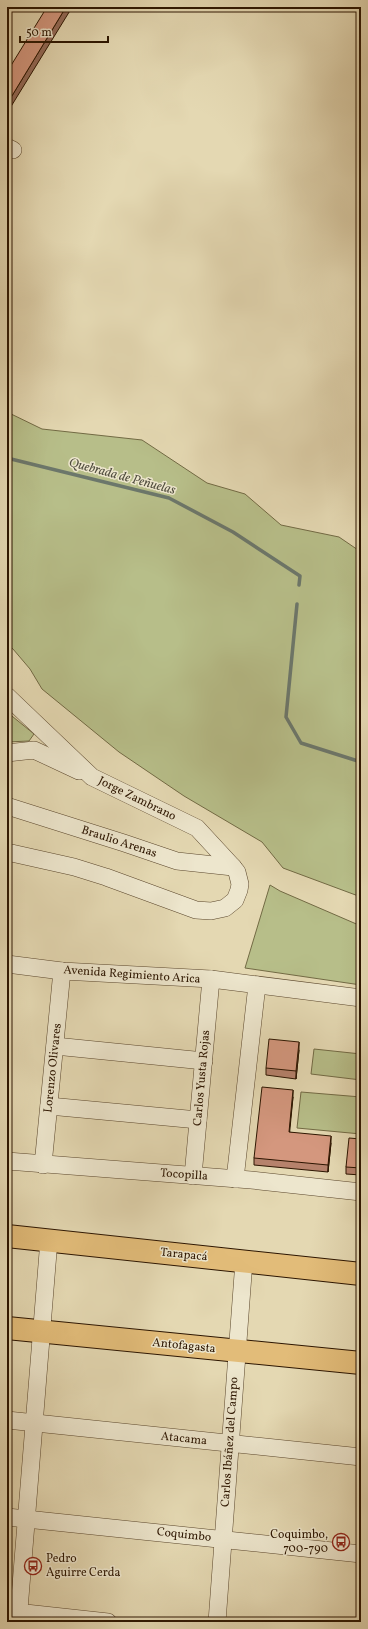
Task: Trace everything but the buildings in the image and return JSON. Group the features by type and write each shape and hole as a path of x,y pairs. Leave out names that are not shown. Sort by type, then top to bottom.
{"main road":[{"name":"Tarapacá","path":"7,1236 361,1274"},
{"name":"Antofagasta","path":"7,1328 361,1363"}],"street":[{"name":"Jorge Zambrano","path":"7,696 92,777 197,828 233,867 239,878 239,890 235,900 226,908 204,911 188,908 137,887 106,877 7,852"},
{"path":"34,750 46,733"},
{"path":"7,753 34,750 92,777"},
{"name":"Braulio Arenas","path":"7,806 177,861 233,867"},
{"name":"Avenida Regimiento Arica","path":"7,964 62,970 211,979 361,998"},
{"name":"Lorenzo Olivares","path":"44,1164 62,970"},
{"name":"Carlos Yusta Rojas","path":"193,1176 211,979"},
{"path":"235,1179 256,985"},
{"path":"55,1046 204,1061"},
{"path":"49,1106 198,1120"},
{"name":"Tocopilla","path":"7,1161 235,1179 361,1192"},
{"path":"49,1240 26,1519 14,1615 108,1622"},
{"name":"Carlos Ibáñez del Campo","path":"217,1622 244,1261"},
{"name":"Atacama","path":"7,1420 361,1458"},
{"name":"Coquimbo","path":"7,1517 361,1554"}],"green space":[{"name":"Quebrada de Peñuelas","path":"7,412 42,429 142,440 207,483 245,494 281,525 339,537 361,552 361,897 283,868 262,842 184,796 119,752 42,689 30,669 7,644"},
{"path":"7,712 34,734 29,741 7,742"},
{"path":"270,885 280,891 361,926 361,985 245,968"},
{"path":"314,1049 361,1054 361,1080 311,1074"},
{"path":"301,1092 361,1097 361,1134 297,1128"}],"waterway":[{"name":"Quebrada de Peñuelas","path":"7,458 169,498 233,532 300,576 299,585"},
{"name":"Quebrada de Peñuelas","path":"297,604 286,717 301,743 361,762"}],"place":[{"name":"Coquimbo, 700-790","path":"341,1542"},
{"name":"Pedro Aguirre Cerda","path":"33,1566"}]}
